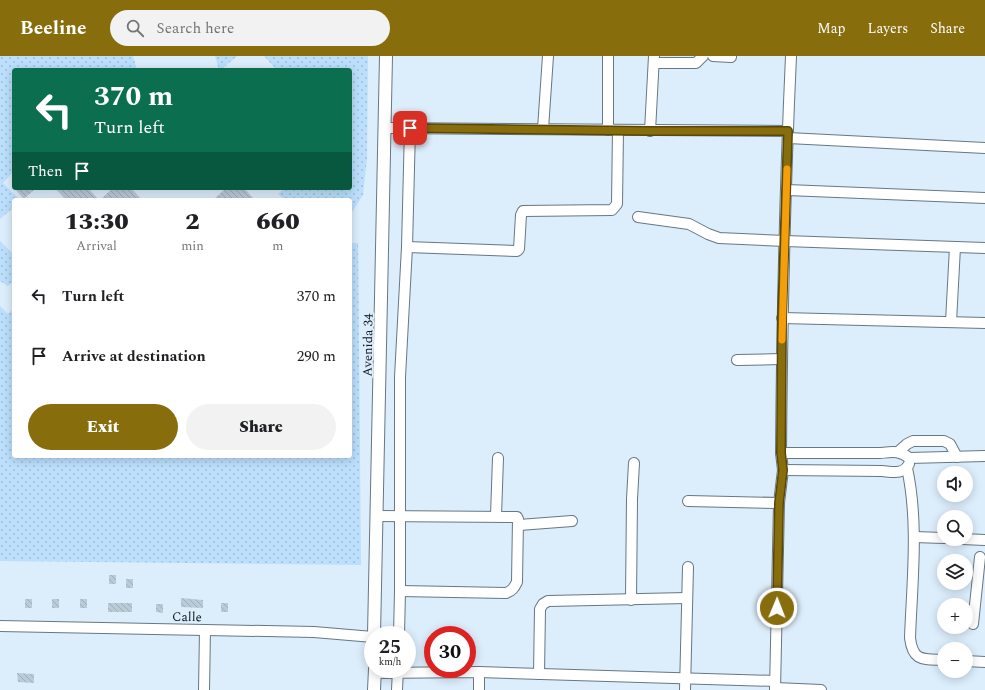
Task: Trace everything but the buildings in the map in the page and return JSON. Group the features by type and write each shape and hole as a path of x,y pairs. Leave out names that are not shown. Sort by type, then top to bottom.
{"street":[{"name":"Avenida 34","path":"374,626 386,56"},
{"path":"544,129 548,56"},
{"path":"407,247 517,251 519,249 521,215 523,211 612,210 617,204 608,56"},
{"path":"650,131 654,60 696,63 703,56"},
{"path":"713,56 731,57"},
{"path":"775,687 779,503 783,470 781,453 782,318 791,56"},
{"path":"385,128 613,130 788,135 985,148"},
{"path":"399,626 401,516 400,377 407,247 410,128"},
{"path":"786,190 985,198"},
{"path":"638,217 689,224 719,238 985,248"},
{"path":"950,322 955,247"},
{"path":"782,318 985,323"},
{"path":"737,360 782,359"},
{"path":"898,452 913,441 944,441 950,444 957,457"},
{"path":"781,453 898,452 904,453 909,458 910,463 907,468 902,471 895,472 783,470"},
{"path":"909,458 985,456"},
{"path":"496,516 498,458"},
{"path":"631,600 632,499 634,464"},
{"path":"907,468 911,487 914,537 910,638 911,649 919,657 927,660 937,660"},
{"path":"688,501 779,503"},
{"path":"377,516 496,516 517,517 518,519 517,582 513,590 510,592 400,591"},
{"path":"518,525 572,521"},
{"path":"914,537 937,538"},
{"path":"973,624 983,557 981,540"},
{"path":"685,690 688,567"},
{"path":"538,674 540,609 543,604 548,601 687,598"},
{"name":"Calle","path":"0,626 314,632 364,635"},
{"path":"204,690 205,630"},
{"path":"973,661 985,662"},
{"path":"416,671 479,672 685,680 821,690"},
{"path":"479,672 479,690"},
{"path":"374,690 375,678"},
{"path":"397,690 398,678"}],"shaded area":[{"path":"0,56 133,56 136,68 12,68 12,173 3,183 18,198 12,198 12,209 0,219"},
{"path":"215,56 237,56 223,68 218,68"},
{"path":"264,56 368,56 367,158 363,195 352,212 352,198 283,198 278,194 283,190 352,190 352,68 275,68"},
{"path":"0,241 12,253 12,283 8,286 0,281"},
{"path":"352,243 358,243 361,565 0,561 0,306 8,314 12,310 12,458 352,458"}],"slow traffic":[{"path":"782,340 787,169"}],"route":[{"path":"410,128 788,131 782,318 781,453 783,470 779,503 777,608"}]}
